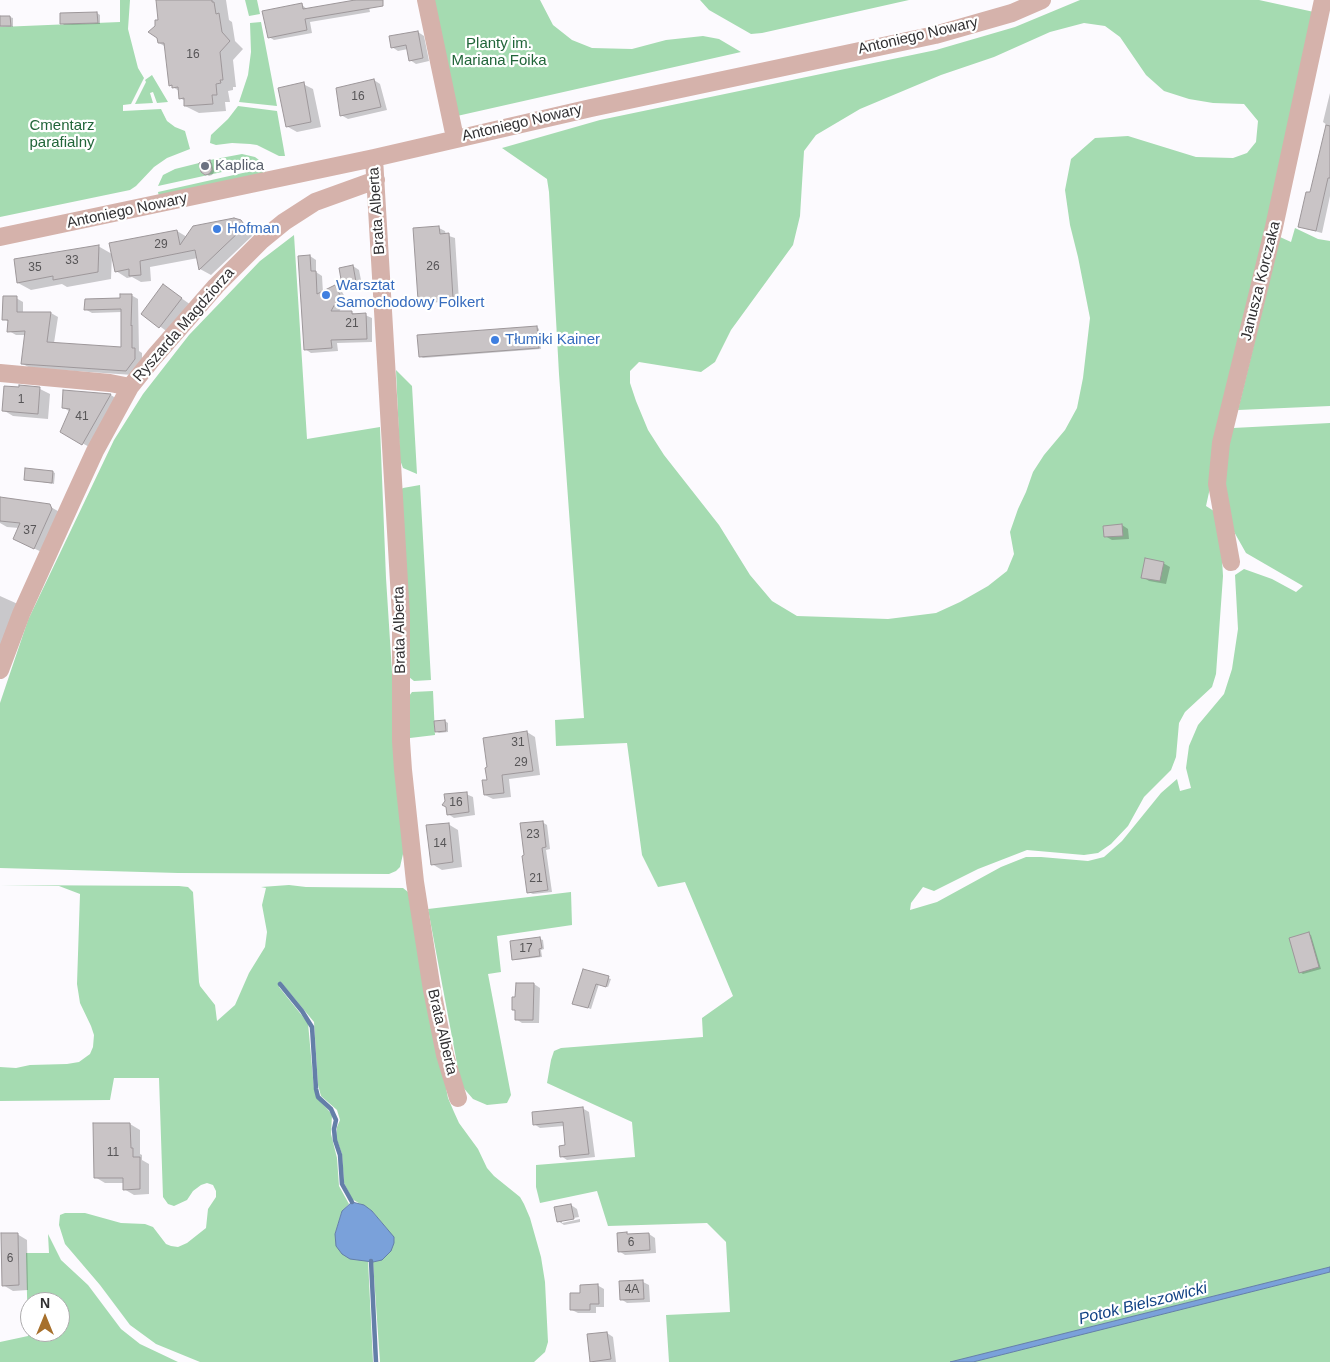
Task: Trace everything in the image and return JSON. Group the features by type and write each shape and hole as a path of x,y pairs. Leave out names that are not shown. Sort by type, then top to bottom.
{"street":[{"path":"426,0 455,138"},
{"name":"Antoniego Nowary","path":"0,237 374,158 455,138 788,65 935,35 1012,13 1042,0"},
{"name":"Janusza Korczaka","path":"1231,562 1217,484 1221,443 1274,227 1325,6"},
{"name":"Brata Alberta","path":"374,158 401,616 401,741 403,770 415,882 432,990 445,1055 458,1098"},
{"name":"Ryszarda Magdziorza","path":"0,670 21,614 80,483 130,387 216,286 262,240 284,222 315,202 376,180"},
{"path":"0,373 110,383 130,387"}],"green space":[{"name":"Cmentarz parafialny","path":"120,0 130,0 128,29 138,68 144,78 131,104 123,105 123,111 161,109 167,121 185,131 190,149 167,158 154,167 130,190 0,217 0,27 120,22"},
{"path":"245,0 257,0 260,14 249,16"},
{"name":"Planty im. Mariana Foika","path":"434,0 540,0 553,25 572,40 592,48 632,49 666,40 703,36 719,39 741,52 457,116"},
{"path":"700,0 909,0 751,34 709,10"},
{"path":"1080,0 1259,0 1314,12 1206,506 1217,513 1220,526 1223,576 1216,674 1212,687 1185,712 1179,723 1176,757 1171,770 1144,797 1128,826 1111,844 1098,853 1084,855 1027,850 978,869 934,891 923,887 911,903 910,910 937,902 1001,867 1026,857 1088,861 1104,857 1122,841 1161,793 1177,779 1180,791 1191,788 1186,768 1189,746 1198,725 1224,694 1232,669 1238,629 1235,575 1244,569 1272,579 1296,592 1303,586 1246,553 1233,530 1225,494 1225,462 1233,428 1330,423 1330,1267 950,1362 669,1362 666,1315 730,1312 726,1242 707,1223 608,1226 597,1191 540,1203 536,1187 536,1165 635,1157 632,1122 547,1083 551,1060 554,1051 561,1048 703,1037 702,1018 733,996 685,882 658,887 642,855 627,743 556,746 555,720 584,718 559,374 549,192 547,179 502,148 600,120 936,50 1015,27","holes":["1084,23 1105,26 1120,37 1146,75 1164,91 1189,99 1213,103 1244,104 1258,121 1256,142 1247,153 1233,158 1196,157 1128,136 1095,138 1071,159 1065,190 1070,225 1090,318 1083,378 1077,408 1065,430 1044,455 1033,472 1018,509 1010,532 1014,554 1007,571 988,586 936,613 888,619 797,616 772,601 750,575 719,525 664,455 648,430 636,401 630,383 630,371 639,362 701,372 715,362 731,330 793,245 800,216 804,151 816,135 860,109 941,75 994,57 1050,32"]},
{"path":"261,22 277,106 239,102 248,75 251,52 250,23"},
{"path":"152,75 168,102 157,103 153,92 150,93 153,103 135,104 146,82 145,80"},
{"path":"238,106 277,111 285,156 279,156 257,145 232,143 216,145 210,143 211,135 228,119"},
{"path":"242,154 255,157 263,163 158,186 163,175 175,169 199,163 201,172 205,175 209,174 212,170 210,160"},
{"path":"265,168 266,174 159,197 158,192"},
{"path":"1295,228 1318,239 1330,241 1330,406 1238,410 1280,237 1291,242"},
{"path":"294,235 307,439 380,427 386,578 403,844 400,867 389,874 178,873 0,868 0,703 28,620 114,440 143,394 189,335 260,261"},
{"path":"396,370 412,386 417,474 403,468 400,460"},
{"path":"420,485 431,680 414,681 409,677 400,490"},
{"path":"433,691 435,735 410,738 409,696 412,692"},
{"path":"0,885 188,887 193,892 199,982 215,1005 217,1021 235,1005 249,973 265,947 267,932 262,905 266,888 261,887 289,885 306,887 403,888 408,892 448,1098 459,1123 478,1149 487,1168 520,1197 530,1218 541,1257 545,1282 548,1342 545,1352 534,1362 380,1362 373,1262 377,1261 387,1229 372,1211 352,1199 344,1183 342,1154 336,1137 340,1120 337,1110 321,1096 318,1085 314,1022 281,982 279,987 308,1023 314,1089 318,1099 332,1115 331,1134 337,1158 339,1186 349,1204 342,1211 335,1234 357,1260 368,1260 373,1362 200,1362 156,1344 130,1325 100,1285 65,1244 59,1225 60,1215 65,1213 85,1213 121,1223 145,1224 153,1227 166,1244 178,1247 187,1243 206,1228 208,1209 216,1197 216,1191 213,1185 207,1183 201,1185 193,1191 187,1200 174,1206 168,1204 163,1197 159,1078 114,1078 110,1100 0,1101 0,1067 16,1068 30,1065 79,1062 90,1054 94,1035 80,1003 77,984 80,894 59,886"},
{"path":"571,892 572,925 497,936 501,972 488,974 511,1095 507,1103 487,1105 473,1099 461,1085 428,909"},
{"path":"48,1234 61,1260 88,1285 121,1329 140,1344 178,1362 0,1362 0,1342 20,1338 20,1342 70,1342 70,1292 27,1292 26,1253 49,1253"},
{"path":"1330,1272 1330,1362 973,1362 1106,1328"}],"water":[{"path":"352,1202 364,1205 372,1211 394,1237 391,1251 382,1260 373,1262 350,1259 342,1254 336,1246 335,1234 342,1211"},
{"path":"1330,1267 1330,1272 973,1362 950,1362"}],"building":[{"path":"156,0 212,0 214,2 216,14 219,13 222,32 230,41 220,52 223,80 220,80 221,83 216,84 217,95 212,95 213,104 184,106 184,98 179,99 178,87 172,88 172,85 169,86 164,43 158,43 157,38 148,32 155,26 155,20 158,20"},
{"path":"355,0 383,0 383,6 305,19 307,30 268,38 262,11 302,3 303,9"},
{"path":"97,12 98,23 60,24 60,13"},
{"path":"0,16 10,16 11,26 0,26"},
{"path":"418,31 423,58 409,61 406,45 391,48 389,36"},
{"path":"374,79 381,107 340,116 336,88"},
{"path":"304,82 311,122 286,127 278,88"},
{"path":"1326,125 1330,126 1330,178 1328,178 1316,231 1298,227 1306,192 1310,192"},
{"name":"Kaplica","path":"210,160 212,170 209,174 205,175 201,172 199,163"},
{"path":"234,218 241,220 243,223 241,230 199,270 195,250 140,261 141,275 129,276 129,269 115,272 109,243 177,230 180,245 193,226"},
{"path":"439,226 440,234 449,233 453,298 418,300 413,228"},
{"path":"99,245 98,272 53,280 53,276 17,283 14,259"},
{"path":"310,255 311,271 316,271 317,294 335,285 340,295 331,311 352,311 352,314 366,313 367,339 331,340 332,348 304,350 298,256"},
{"path":"353,265 356,282 342,285 339,268"},
{"path":"163,284 182,298 159,328 141,314"},
{"path":"120,294 132,294 132,348 135,348 135,359 126,371 21,364 25,331 7,332 8,320 2,320 3,296 17,296 17,312 51,312 47,342 121,347 121,309 84,310 85,299 120,298"},
{"path":"537,326 539,348 419,357 417,335"},
{"path":"19,385 40,387 38,414 2,411 4,386 19,387"},
{"path":"63,390 111,394 82,445 60,432 70,409 62,408"},
{"path":"25,468 53,471 52,483 24,480"},
{"path":"0,497 50,504 52,509 34,549 13,539 20,523 0,521"},
{"path":"1122,524 1123,536 1104,537 1103,526"},
{"path":"1145,558 1164,562 1160,581 1141,578"},
{"path":"445,720 446,731 435,732 434,721"},
{"path":"527,731 533,771 502,775 504,793 484,795 482,780 487,780 485,768 487,767 483,738"},
{"path":"467,792 469,812 447,815 446,807 442,805 445,801 444,794"},
{"path":"543,821 546,847 542,848 548,890 527,893 520,823"},
{"path":"449,823 453,862 431,865 426,825"},
{"path":"1309,932 1319,967 1299,973 1289,938"},
{"path":"540,937 542,948 539,949 540,956 512,960 510,941"},
{"path":"583,969 609,976 606,987 596,984 588,1008 572,1004"},
{"path":"516,983 534,983 533,1020 515,1020 515,1010 512,1010 512,997 515,997"},
{"path":"583,1107 589,1154 560,1157 559,1146 565,1145 563,1122 533,1125 532,1112"},
{"path":"93,1123 130,1123 133,1157 140,1157 140,1189 123,1190 123,1178 94,1178"},
{"path":"571,1204 574,1219 557,1222 554,1207"},
{"path":"627,1232 627,1234 649,1233 650,1250 618,1252 617,1233"},
{"path":"1,1233 18,1233 19,1285 2,1286"},
{"path":"643,1280 644,1299 620,1300 619,1281"},
{"path":"598,1284 599,1304 590,1304 590,1310 570,1310 570,1293 580,1293 580,1285"},
{"path":"607,1332 611,1359 590,1362 587,1334"}],"waterway":[{"path":"280,984 302,1011 312,1027 316,1089 318,1097 331,1109 336,1120 334,1129 335,1140 340,1155 342,1184 352,1202"},
{"path":"371,1261 376,1362"}],"place":[{"name":"Kaplica","path":"205,166"},
{"name":"Hofman","path":"217,229"},
{"name":"Warsztat Samochodowy Folkert","path":"326,295"},
{"name":"Tłumiki Kainer","path":"495,340"}],"water label":[{"name":"Potok Bielszowicki","path":"1143,1304"}]}
